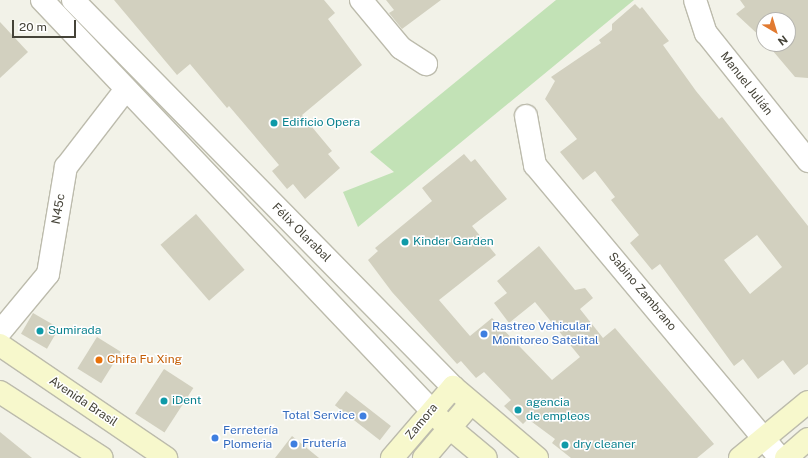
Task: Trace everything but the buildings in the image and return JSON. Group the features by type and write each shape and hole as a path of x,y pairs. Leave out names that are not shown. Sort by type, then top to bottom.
{"street":[{"path":"42,0 432,411 449,428 486,458"},
{"name":"Félix Olarabal","path":"73,0 453,387 537,458"},
{"path":"361,0 401,48 426,64"},
{"name":"Manuel Julián","path":"695,0 706,33 808,161"},
{"name":"N45c","path":"0,332 48,274 66,167 126,89"},
{"name":"Sabino Zambrano","path":"526,116 535,165 780,458"},
{"name":"Avenida Brasil","path":"0,345 166,458"},
{"name":"Zamora","path":"392,458 453,387"},
{"path":"0,392 102,458"},
{"path":"740,458 808,402"},
{"name":"Zamora","path":"424,458 471,403"},
{"path":"786,458 808,439"}],"green space":[{"path":"556,0 634,0 358,227 343,192 394,172 370,152"}],"place":[{"name":"Edificio Opera","path":"274,123"},
{"name":"Kinder Garden","path":"405,242"},
{"name":"Sumirada","path":"40,331"},
{"name":"Rastreo Vehicular Monitoreo Satelital","path":"484,334"},
{"name":"Chifa Fu Xing","path":"99,360"},
{"name":"iDent","path":"164,401"},
{"name":"agencia de empleos","path":"518,410"},
{"name":"Total Service","path":"363,416"},
{"name":"Ferretería Plomeria","path":"215,438"},
{"name":"Frutería","path":"294,444"},
{"name":"dry cleaner","path":"565,445"}]}
